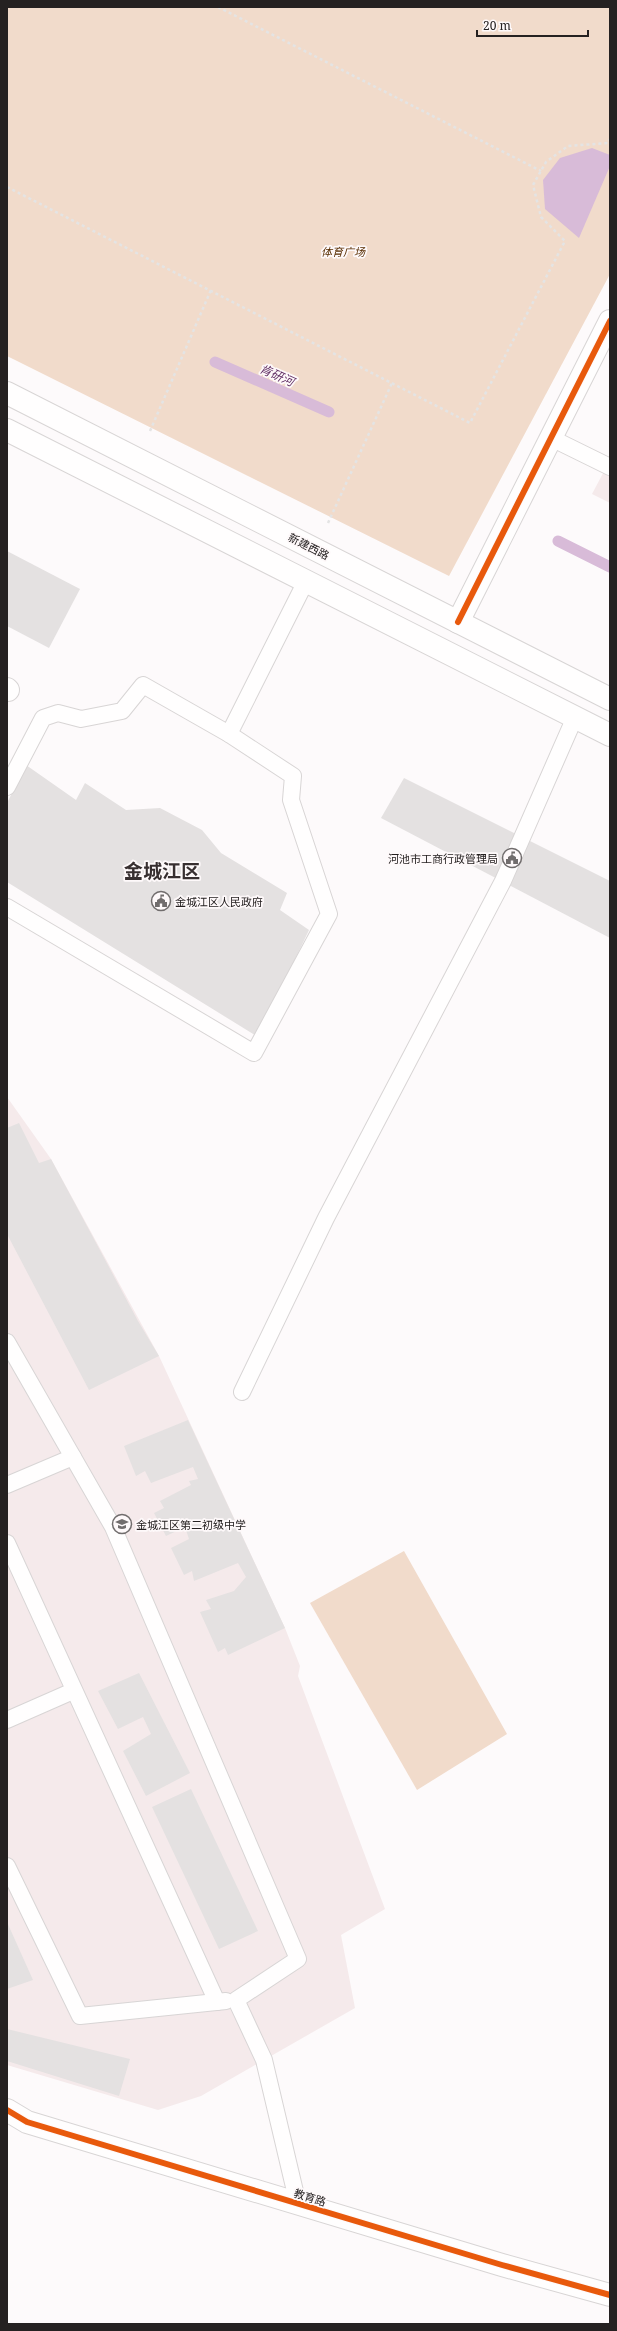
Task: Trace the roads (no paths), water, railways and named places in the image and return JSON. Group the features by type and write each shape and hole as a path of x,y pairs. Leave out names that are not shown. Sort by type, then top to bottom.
{"main road":[{"path":"458,622 610,321"},
{"name":"新建西路","path":"7,393 610,699"},
{"path":"7,430 610,735"},
{"name":"教育路","path":"7,2110 27,2122 502,2265 610,2294"}],"lane":[{"path":"551,438 610,467"},
{"path":"229,734 306,582"},
{"path":"7,787 43,718 58,713 81,718 122,711 143,686 229,734 293,776 291,800 329,914 254,1053 7,907"},
{"path":"242,1392 326,1218 503,881 575,717"},
{"path":"7,1342 113,1527 298,1959 236,2000 80,2016 7,1866"},
{"path":"7,1485 73,1457"},
{"path":"7,1543 73,1692 217,2002"},
{"path":"7,1720 73,1692"},
{"path":"236,2000 264,2060 298,2204"}],"waterway":[{"name":"肯研河","path":"215,362 329,412"},
{"name":"肯研河","path":"558,541 610,567"}],"place":[{"name":"河池市工商行政管理局","path":"512,858"},
{"name":"金城江区人民政府","path":"161,901"},
{"name":"金城江区第二初级中学","path":"122,1524"}],"district":[{"name":"金城江区","path":"162,871"}],"park label":[{"name":"体育广场","path":"343,251"}]}
